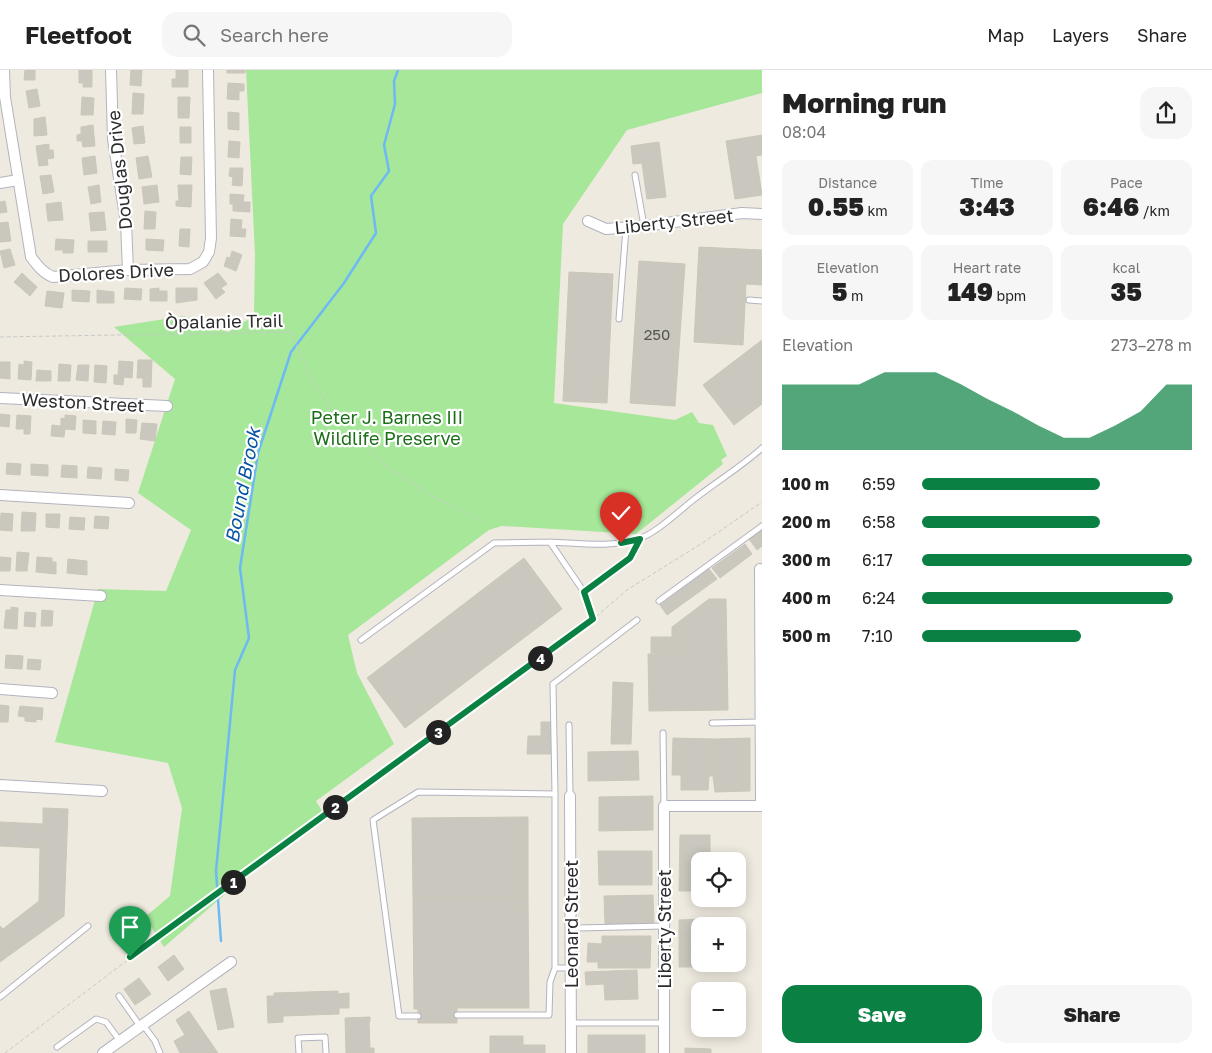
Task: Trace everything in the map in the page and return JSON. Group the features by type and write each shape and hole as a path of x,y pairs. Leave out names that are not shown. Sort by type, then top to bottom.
{"street":[{"name":"Dolores Drive","path":"4,70 5,97 31,257 47,274 53,277 128,270 190,269 204,262 209,252 211,214 208,70"},
{"name":"Douglas Drive","path":"111,70 113,138 126,223 128,270"},
{"path":"0,182 18,180"},
{"name":"Liberty Street","path":"588,222 606,229 742,213 762,214"},
{"name":"Weston Street","path":"0,398 167,406"},
{"path":"0,495 129,503"},
{"path":"664,806 762,806 760,568"},
{"path":"0,590 101,596"},
{"path":"0,690 52,693"},
{"path":"0,785 102,791"},
{"name":"Leonard Street","path":"570,796 571,1053"},
{"name":"Liberty Street","path":"664,806 664,1053"},
{"path":"103,1053 231,962"}],"lane":[{"path":"635,175 644,226"},
{"path":"619,319 626,227"},
{"path":"749,300 762,301"},
{"path":"361,640 494,543 614,543 640,539 669,520 762,448"},
{"path":"660,601 762,526"},
{"path":"550,542 584,592 630,558 640,539"},
{"path":"457,1015 549,1014 550,982 554,968 555,895 556,794 553,684 637,620"},
{"path":"712,723 761,722"},
{"path":"569,725 570,796"},
{"path":"663,733 664,806"},
{"path":"418,1016 399,1016 373,820 418,792 556,794"},
{"path":"0,997 88,926"},
{"path":"578,928 664,926"},
{"path":"554,968 571,968"},
{"path":"119,996 155,1040 160,1053"},
{"path":"57,1047 96,1019 106,1022 120,1041"},
{"path":"571,1023 664,1023"},
{"path":"298,1053 298,1038 325,1037 326,1053"}],"path":[{"name":"Òpalanie Trail","path":"0,338 292,332 299,355 311,380 341,420 374,456 391,470 437,500 482,521"},
{"path":"5,1053 191,912 593,619 627,590 704,542 762,502"},
{"path":"584,592 593,619"}],"green space":[{"name":"Peter J. Barnes III Wildlife Preserve","path":"246,70 762,70 762,93 627,130 563,224 554,403 675,420 692,412 699,423 713,425 727,456 721,460 723,464 636,534 502,526 489,530 348,635 357,673 394,744 316,801 322,811 164,947 145,917 170,896 182,808 168,763 55,742 98,589 166,591 191,530 138,493 175,379 114,327 184,316 228,332 254,316 255,254"}],"building":[{"path":"25,70 35,70 35,80 24,80"},
{"path":"79,70 92,70 92,87 83,87 83,83 79,83"},
{"path":"131,70 142,70 141,86 130,85"},
{"path":"176,70 188,70 188,87 172,87 172,79 176,79"},
{"path":"227,70 245,70 245,73 227,73"},
{"path":"228,83 244,84 244,91 239,91 239,100 227,99"},
{"path":"37,89 40,106 29,108 26,91"},
{"path":"133,93 144,94 143,114 132,114"},
{"path":"82,97 94,98 93,115 81,115"},
{"path":"178,97 190,97 189,118 178,118"},
{"path":"228,112 239,113 239,130 228,129"},
{"path":"45,117 47,135 34,136 34,119"},
{"path":"93,125 95,146 83,147 82,141 77,141 77,135 81,134 81,127"},
{"path":"143,126 145,143 134,144 132,128"},
{"path":"180,127 191,127 191,143 180,143"},
{"path":"762,135 762,155 756,156 762,195 735,199 726,141"},
{"path":"229,141 240,142 239,158 228,157"},
{"path":"659,142 666,197 647,199 642,163 633,164 631,146"},
{"path":"49,144 49,150 53,150 54,158 47,159 48,165 39,166 36,146"},
{"path":"95,156 97,173 84,175 82,158"},
{"path":"148,156 152,177 139,179 136,158"},
{"path":"181,157 192,157 191,175 180,174"},
{"path":"230,168 243,168 242,186 232,185 233,177 229,176"},
{"path":"51,175 54,192 43,194 40,176"},
{"path":"99,185 101,202 91,204 88,187"},
{"path":"157,185 159,202 144,204 142,187"},
{"path":"178,185 192,185 191,207 176,206 176,201 179,201"},
{"path":"230,194 244,195 243,202 250,202 250,212 233,211 233,204 230,204"},
{"path":"5,201 7,212 0,213 0,202"},
{"path":"61,202 63,220 48,221 46,204"},
{"path":"145,211 156,212 155,229 144,229"},
{"path":"104,212 106,230 91,231 89,213"},
{"path":"231,219 242,220 241,229 246,229 245,237 230,236"},
{"path":"8,222 11,241 0,242 0,223"},
{"path":"180,229 190,229 189,247 179,246"},
{"path":"56,239 74,240 73,253 63,253 63,250 55,250"},
{"path":"146,239 164,240 163,251 146,250"},
{"path":"88,241 107,241 107,252 88,252"},
{"path":"699,247 762,250 762,285 746,284 743,345 694,342"},
{"path":"10,249 15,265 4,268 0,251"},
{"path":"232,251 242,255 236,271 224,266 227,257 230,258"},
{"path":"639,261 685,264 675,406 630,403"},
{"path":"569,272 613,274 607,403 563,401"},
{"path":"22,273 37,287 30,296 14,282"},
{"path":"218,273 227,284 221,288 225,292 216,299 204,283"},
{"path":"125,288 142,289 141,300 124,299"},
{"path":"159,288 159,291 167,291 167,301 150,301 150,289"},
{"path":"176,288 197,288 197,300 176,303"},
{"path":"72,290 90,291 89,302 72,301"},
{"path":"97,290 114,292 114,303 97,303"},
{"path":"47,291 64,293 62,308 45,306"},
{"path":"762,340 762,404 734,425 703,385"},
{"path":"138,360 152,360 151,387 143,387 143,378 137,378"},
{"path":"24,361 32,362 31,380 18,379 19,364 24,365"},
{"path":"119,361 133,362 132,378 124,377 123,385 114,384 114,375 118,375"},
{"path":"0,362 10,362 10,379 0,378"},
{"path":"59,364 71,365 70,381 58,381"},
{"path":"78,365 89,365 88,381 76,380"},
{"path":"95,365 107,366 106,383 94,382"},
{"path":"37,370 51,371 51,381 36,381"},
{"path":"0,414 10,415 9,427 0,426"},
{"path":"17,415 31,416 30,434 24,434 24,429 16,429"},
{"path":"65,415 76,416 75,430 65,429 64,437 51,436 52,425 61,426 61,418 65,419"},
{"path":"126,419 137,420 136,433 126,433"},
{"path":"83,420 96,421 96,434 83,433"},
{"path":"103,421 116,422 115,435 102,434"},
{"path":"142,423 157,424 155,441 140,439"},
{"path":"7,463 21,464 20,475 6,474"},
{"path":"31,464 48,465 48,476 31,475"},
{"path":"62,465 77,466 77,478 61,477"},
{"path":"88,467 102,468 101,479 87,478"},
{"path":"115,469 129,470 128,481 115,480"},
{"path":"22,512 36,513 35,531 21,531"},
{"path":"1,513 13,514 12,531 0,530"},
{"path":"46,514 60,514 59,528 46,527"},
{"path":"95,516 109,517 108,529 94,528"},
{"path":"70,517 85,518 84,530 69,529"},
{"path":"762,529 762,546 757,550 749,539"},
{"path":"745,544 752,554 720,578 712,568"},
{"path":"17,552 29,553 27,571 16,571"},
{"path":"0,557 11,558 10,571 0,571"},
{"path":"37,557 52,558 52,562 56,562 56,574 36,572"},
{"path":"524,558 562,609 405,728 367,678"},
{"path":"68,559 87,561 87,575 67,573"},
{"path":"709,569 717,579 667,615 660,605"},
{"path":"709,599 726,599 728,710 649,711 648,654 672,653 672,627"},
{"path":"11,607 18,608 17,629 4,628 6,610 11,610"},
{"path":"42,610 53,611 52,626 41,626"},
{"path":"25,612 36,613 35,627 24,626"},
{"path":"651,637 672,637 672,653 651,653"},
{"path":"6,655 23,656 22,669 5,668"},
{"path":"28,659 41,660 40,670 27,669"},
{"path":"613,682 633,683 631,744 611,744"},
{"path":"0,705 9,706 8,722 0,722"},
{"path":"20,706 43,708 42,720 36,719 36,722 25,721 25,717 18,716"},
{"path":"541,722 551,722 551,754 527,754 528,736 541,736"},
{"path":"673,738 714,739 713,776 709,776 708,790 681,790 681,775 672,775"},
{"path":"750,738 750,791 715,792 713,776 714,739"},
{"path":"638,751 639,780 588,781 588,752"},
{"path":"653,796 653,830 599,831 599,797"},
{"path":"43,808 68,809 64,916 0,962 0,926 3,929 39,901 40,848 0,846 0,822 43,824"},
{"path":"528,817 528,897 413,898 412,818"},
{"path":"680,835 710,835 710,852 691,852 691,891 679,891"},
{"path":"598,851 652,851 652,885 599,885"},
{"path":"653,895 654,923 605,924 604,896"},
{"path":"528,897 529,1008 457,1008 457,1023 418,1023 418,1009 414,1009 413,898"},
{"path":"679,920 691,920 691,967 679,967"},
{"path":"602,936 651,936 650,968 598,968 598,962 587,962 588,943 602,944"},
{"path":"174,955 184,969 168,981 158,967"},
{"path":"637,970 638,999 605,1000 604,984 586,985 585,972"},
{"path":"139,978 151,994 135,1005 124,989"},
{"path":"226,988 234,1027 218,1030 210,991"},
{"path":"338,991 338,994 349,993 349,1008 339,1008 339,1014 283,1016 283,1022 268,1023 267,996 274,996 274,993"},
{"path":"189,1011 218,1053 180,1053 174,1041 185,1035 176,1020"},
{"path":"370,1017 370,1048 374,1048 374,1053 346,1053 345,1018"},
{"path":"588,1035 645,1035 645,1053 588,1053"},
{"path":"490,1036 523,1036 523,1045 545,1045 545,1053 490,1053"},
{"path":"685,1048 711,1049 711,1053 685,1053"}],"waterway":[{"name":"Bound Brook","path":"221,941 216,871 235,670 249,638 240,568 258,453 291,352 344,283 376,233 371,196 389,171 384,145 395,104 394,81 398,70"}],"route":[{"path":"130,957 593,619 584,592 630,558 640,539 621,543"}]}
